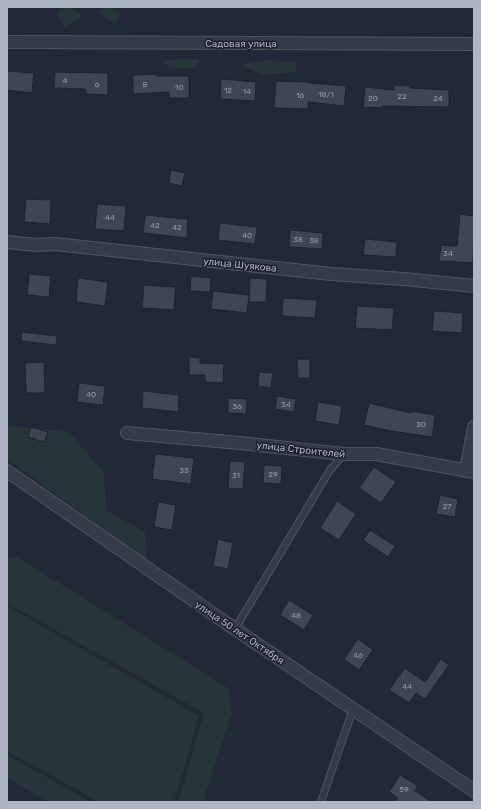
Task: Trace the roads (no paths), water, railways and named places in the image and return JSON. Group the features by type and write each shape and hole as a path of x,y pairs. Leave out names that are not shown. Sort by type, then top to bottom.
{"street":[{"name":"Садовая улица","path":"7,42 474,44"},
{"name":"улица Шуякова","path":"7,242 37,245 55,244 330,274 474,286"},
{"path":"470,471 474,427"},
{"name":"улица Строителей","path":"127,434 229,442 344,454 376,454 470,471"},
{"name":"улица 50 лет Октября","path":"7,471 235,630 474,791"}],"lane":[{"path":"235,630 330,470 344,454"},
{"path":"321,802 353,709"}]}
